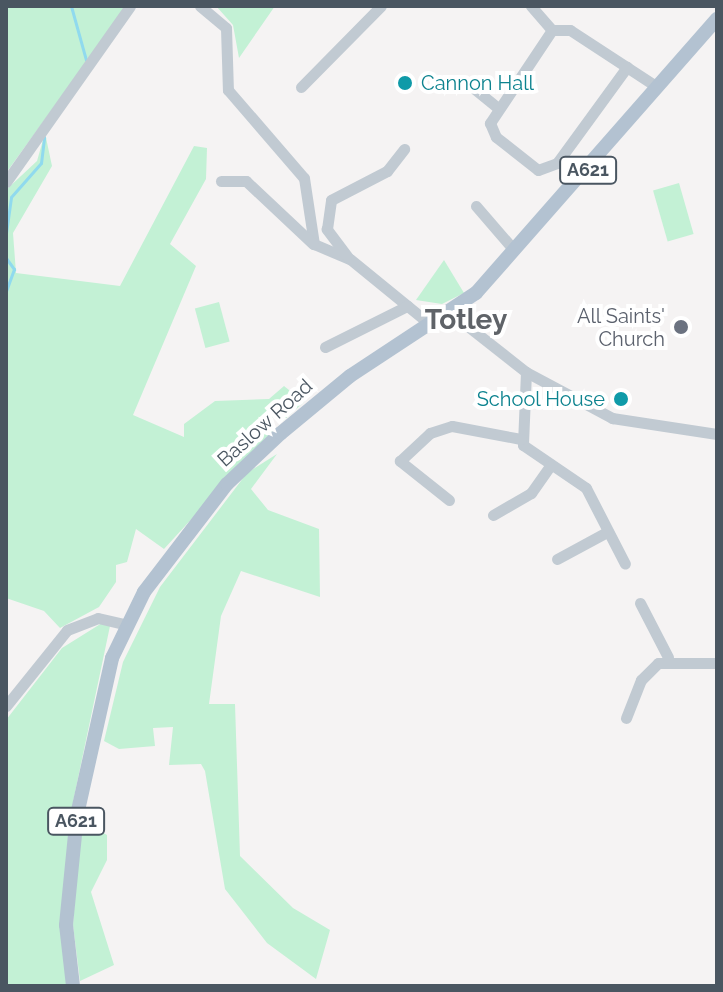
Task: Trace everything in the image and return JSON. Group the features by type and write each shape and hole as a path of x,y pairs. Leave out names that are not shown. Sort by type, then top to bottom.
{"main road":[{"name":"Baslow Road","path":"73,986 66,925 77,815 124,624 227,484 331,391 451,313 514,250 717,19"}],"street":[{"path":"6,182 130,6"},
{"path":"200,6 226,28 228,90 304,178 314,244"},
{"path":"301,87 381,6"},
{"path":"531,6 552,30 570,30 657,87"},
{"path":"552,30 497,107 492,133 545,170 627,67"},
{"path":"466,82 497,107"},
{"path":"404,149 387,171 329,203 327,229 350,259 431,325"},
{"path":"221,181 246,181 314,244 350,259"},
{"path":"476,206 514,250"},
{"path":"325,347 407,306"},
{"path":"451,313 526,372 612,418 717,434"},
{"path":"521,439 526,372"},
{"path":"449,500 400,461 430,433 452,426 521,439 549,467 586,488 625,564"},
{"path":"493,515 531,493 549,467"},
{"path":"557,559 607,532"},
{"path":"640,603 668,657"},
{"path":"6,706 67,630 98,618 124,624"},
{"path":"626,718 641,680 668,657 717,663"}],"green space":[{"path":"6,6 127,6 6,173"},
{"path":"216,6 275,6 239,58 233,25"},
{"path":"45,133 52,166 13,233 16,273 120,286 194,146 207,148 206,179 170,244 196,266 133,415 184,437 184,424 215,401 269,399 284,386 304,402 283,421 276,415 268,421 274,429 164,549 136,529 127,562 116,565 116,582 99,607 60,628 44,611 6,598 6,190 37,161"},
{"path":"679,183 694,234 668,241 653,190"},
{"path":"444,260 464,293 442,304 416,300"},
{"path":"219,302 230,342 205,348 195,308"},
{"path":"277,454 251,489 268,510 319,529 320,597 241,571 221,616 209,704 235,704 240,856 293,908 330,930 316,979 267,943 225,889 205,771 201,764 169,765 173,727 153,728 155,746 119,749 104,741 123,662 160,587 247,473"},
{"path":"102,623 110,626 73,802 67,986 6,986 6,720 62,648"},
{"path":"80,819 107,835 107,860 91,892 114,965 80,981 73,925"}],"waterway":[{"path":"71,6 86,60"},
{"path":"6,233 11,197 41,163 44,137"},
{"path":"6,258 14,269 6,291"},
{"path":"6,306 6,311"}],"place":[{"name":"Cannon Hall","path":"405,83"},
{"name":"All Saints' Church","path":"681,327"},
{"name":"School House","path":"621,399"}],"district":[{"name":"Totley","path":"466,320"}]}
